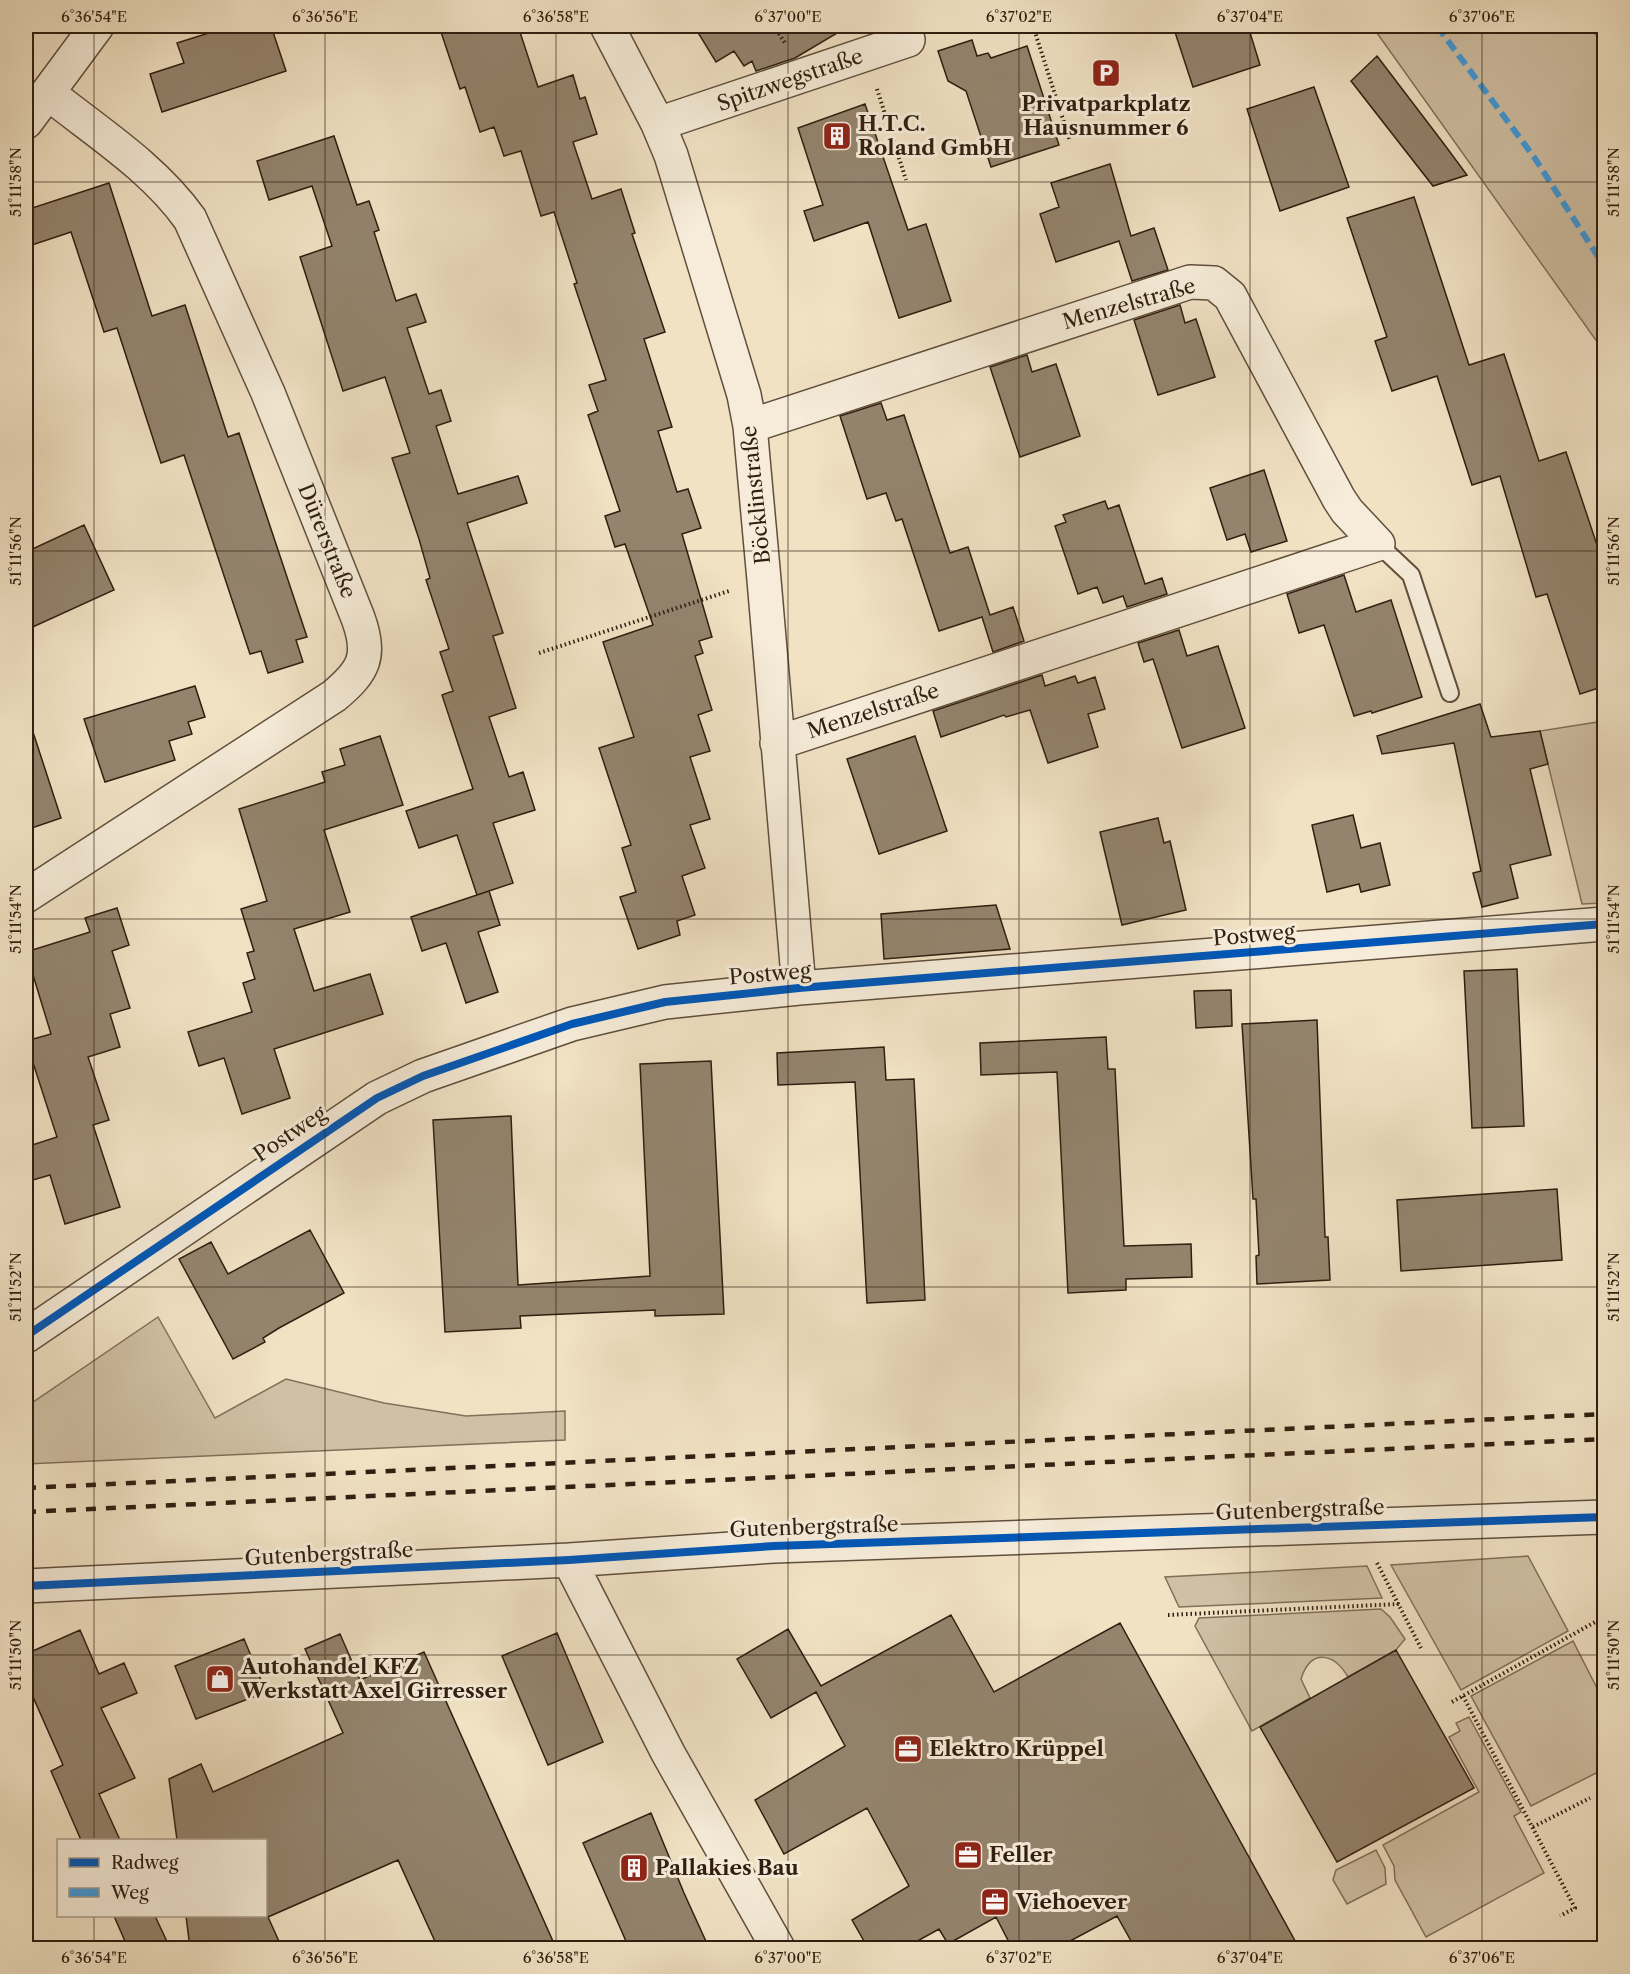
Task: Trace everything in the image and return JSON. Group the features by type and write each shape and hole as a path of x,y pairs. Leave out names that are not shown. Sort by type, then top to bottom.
{"street":[{"path":"26,122 97,26"},
{"name":"Böcklinstraße","path":"607,26 658,124 671,155 735,362 750,426 800,988"},
{"name":"Spitzwegstraße","path":"658,124 908,40 904,26"},
{"name":"Dürerstraße","path":"26,896 334,696 360,669 366,649 358,618 268,393 190,219 179,203 149,173 48,93"},
{"name":"Menzelstraße","path":"750,426 1190,282 1214,283 1230,296 1343,505 1378,544 777,743"},
{"name":"Postweg","path":"26,1336 348,1116 397,1087 572,1024 616,1012 665,1002 800,988 1605,924"},
{"name":"Gutenbergstraße","path":"26,1586 569,1560 774,1546 1605,1517"},
{"path":"569,1560 668,1753 778,1948"}],"lane":[{"name":"Menzelstraße","path":"1378,544 1411,575 1450,693"}],"path":[{"path":"1033,26 1070,141"},
{"path":"866,54 906,180"},
{"path":"539,653 764,580"},
{"path":"1358,1527 1421,1648"},
{"path":"1167,1615 1399,1604"},
{"path":"1452,1702 1605,1617"},
{"path":"1463,1695 1575,1908 1560,1916"},
{"path":"1533,1827 1590,1798"}],"shaded area":[{"path":"1372,26 1590,26 1604,46 1604,357 1598,343"},
{"path":"1604,721 1604,903 1582,904 1540,731"},
{"path":"158,1317 215,1418 286,1379 384,1403 466,1416 565,1411 565,1440 26,1464 26,1407"},
{"path":"1528,1556 1568,1631 1461,1690 1391,1565"},
{"path":"1367,1566 1382,1598 1179,1607 1165,1577"},
{"path":"1381,1609 1390,1617 1405,1639 1396,1650 1348,1677 1330,1659 1317,1658 1305,1669 1301,1679 1310,1698 1252,1731 1195,1626 1199,1618"},
{"path":"1573,1641 1604,1702 1604,1769 1531,1806 1471,1696"},
{"path":"1469,1717 1521,1812 1514,1816 1544,1873 1426,1937 1395,1880 1394,1866 1383,1845 1479,1792 1449,1737 1460,1731 1456,1723"},
{"path":"1376,1850 1385,1868 1386,1884 1347,1904 1333,1880 1336,1870"}],"building":[{"path":"231,26 271,26 286,71 162,112 150,74 184,63 177,43"},
{"path":"439,26 518,26 538,87 573,75 580,99 585,97 597,134 573,142 592,199 621,189 635,233 632,234 665,332 644,339 672,427 658,431 677,492 688,489 701,528 682,534 712,637 699,641 703,653 695,656 712,710 698,715 710,751 690,757 710,819 690,825 705,868 682,876 695,915 677,921 680,935 638,949 620,897 636,892 622,848 631,845 599,748 634,737 603,642 653,625 625,544 615,547 605,516 620,511 588,415 598,411 589,385 606,380 574,284 577,283 554,212 541,216 521,151 504,156 494,127 480,132 465,87 460,89"},
{"path":"694,26 849,26 795,58 756,71 752,61 744,66 734,51 716,62"},
{"path":"1173,26 1248,26 1260,65 1193,87"},
{"path":"972,40 977,56 988,53 991,58 1027,46 1059,145 991,167 966,91 948,81 938,51"},
{"path":"1377,56 1467,175 1433,186 1351,81"},
{"path":"1314,87 1349,187 1280,211 1247,109"},
{"path":"865,104 908,230 926,224 951,301 899,318 868,222 814,241 804,211 823,205 798,128"},
{"path":"334,136 357,205 369,201 379,230 374,232 396,301 416,294 426,322 407,328 429,394 441,390 451,421 436,426 458,494 518,476 527,503 467,523 503,633 493,636 516,708 489,717 509,777 523,772 535,810 493,823 513,883 477,895 457,835 419,848 406,811 473,789 442,695 453,691 440,652 449,649 426,580 430,578 419,539 392,458 410,453 385,377 343,391 300,257 332,246 312,186 269,200 257,161"},
{"path":"1110,164 1131,236 1154,228 1168,270 1132,281 1119,241 1056,262 1040,214 1059,207 1051,183"},
{"path":"109,183 152,316 185,305 228,437 239,433 307,637 296,640 303,662 268,673 261,651 250,654 184,455 161,463 117,328 104,332 71,232 26,247 26,210"},
{"path":"1414,197 1469,365 1504,354 1539,461 1566,452 1605,569 1605,686 1580,694 1547,594 1536,597 1500,476 1472,485 1437,376 1392,391 1375,341 1387,337 1347,218"},
{"path":"1180,305 1185,323 1196,319 1215,377 1158,395 1134,320"},
{"path":"1027,355 1032,372 1056,364 1080,436 1020,457 990,367"},
{"path":"881,403 887,420 904,415 950,553 968,547 990,615 1013,607 1024,641 993,652 982,617 939,631 902,519 896,521 886,493 867,499 840,416"},
{"path":"1264,470 1287,541 1251,552 1245,534 1227,540 1210,488"},
{"path":"1105,501 1108,509 1119,505 1145,584 1162,578 1167,594 1127,607 1123,596 1103,603 1097,587 1078,594 1055,526 1066,522 1063,515"},
{"path":"84,525 114,590 26,630 26,552"},
{"path":"1344,575 1356,612 1391,600 1422,697 1372,713 1371,711 1354,716 1324,625 1299,633 1287,594"},
{"path":"1179,630 1187,656 1218,646 1245,728 1182,748 1153,659 1144,662 1138,643"},
{"path":"1042,675 1045,686 1075,676 1078,683 1095,677 1105,709 1088,714 1098,747 1048,763 1030,710 1006,717 1004,715 941,737 933,711"},
{"path":"195,686 205,717 188,722 192,734 169,741 175,760 105,782 84,719"},
{"path":"1480,704 1491,737 1540,731 1548,764 1530,769 1551,855 1510,865 1518,898 1482,907 1473,873 1481,871 1454,743 1382,754 1377,736"},
{"path":"32,729 61,818 26,830 26,730"},
{"path":"380,736 403,805 324,830 350,912 294,929 314,991 370,974 383,1014 274,1049 290,1098 242,1114 224,1058 199,1066 188,1032 252,1012 243,983 255,979 247,953 254,951 241,909 267,901 239,809 325,782 322,772 345,765 340,749"},
{"path":"915,736 947,831 879,854 847,759"},
{"path":"1353,815 1361,848 1380,843 1390,885 1361,892 1359,884 1327,892 1312,825"},
{"path":"1158,818 1164,843 1170,841 1186,910 1122,925 1100,832"},
{"path":"489,891 500,925 478,932 498,992 466,1003 446,943 422,951 411,917"},
{"path":"996,905 1010,949 884,959 881,914"},
{"path":"117,908 129,945 112,951 130,1008 110,1014 120,1047 88,1057 109,1120 93,1125 120,1207 65,1224 50,1175 26,1182 26,1147 57,1137 26,1041 51,1034 26,952 90,932 85,918"},
{"path":"1517,969 1524,1126 1472,1128 1464,971"},
{"path":"1231,990 1232,1026 1196,1028 1194,991"},
{"path":"1317,1020 1325,1237 1328,1237 1330,1280 1257,1284 1256,1256 1259,1255 1256,1199 1253,1199 1242,1024"},
{"path":"1106,1037 1108,1069 1115,1069 1124,1246 1191,1244 1192,1277 1126,1279 1126,1290 1068,1293 1057,1072 981,1075 980,1043"},
{"path":"884,1047 886,1080 914,1079 925,1300 867,1303 855,1082 778,1085 777,1053"},
{"path":"711,1061 724,1314 655,1316 655,1310 520,1316 521,1328 445,1332 433,1120 511,1116 518,1285 650,1276 640,1064"},
{"path":"1557,1189 1562,1260 1401,1271 1397,1200"},
{"path":"310,1230 344,1293 279,1328 263,1338 265,1342 233,1359 179,1259 211,1242 228,1274"},
{"path":"951,1615 994,1692 1120,1623 1299,1948 1135,1948 1117,1916 1057,1948 1012,1948 996,1917 948,1944 939,1929 905,1948 868,1948 852,1920 909,1886 867,1808 784,1854 755,1800 845,1746 816,1692 771,1718 737,1659 788,1629 821,1686"},
{"path":"80,1630 99,1674 124,1663 137,1693 101,1708 135,1778 99,1794 120,1839 81,1839 51,1771 63,1765 26,1681 26,1654"},
{"path":"557,1633 603,1742 548,1765 502,1656"},
{"path":"340,1634 360,1680 424,1652 556,1948 438,1948 398,1860 268,1917 282,1948 190,1948 186,1917 267,1917 267,1839 177,1839 169,1779 201,1764 213,1792 343,1733 305,1649"},
{"name":"Autohandel KFZ Werkstatt Axel Girresser","path":"244,1639 266,1692 196,1719 175,1666"},
{"path":"1396,1650 1474,1788 1337,1862 1260,1727"},
{"name":"Pallakies Bau","path":"651,1813 709,1948 629,1948 583,1843"},
{"path":"114,1917 155,1917 170,1948 128,1948"}],"railway":[{"path":"26,1488 1604,1414"},
{"path":"26,1512 1604,1439"}],"marked path":[{"path":"1437,26 1534,157 1604,266"}],"cycle path":[{"path":"26,1336 377,1098 423,1076 572,1024 665,1002 799,988 1604,924"},
{"path":"26,1586 569,1560 774,1546 1604,1517"}],"place":[{"name":"Privatparkplatz Hausnummer 6","path":"1106,73"},
{"name":"H.T.C. Roland GmbH","path":"837,136"},
{"name":"Autohandel KFZ Werkstatt Axel Girresser","path":"220,1679"},
{"name":"Elektro Krüppel","path":"908,1749"},
{"name":"Feller","path":"968,1855"},
{"name":"Pallakies Bau","path":"634,1868"},
{"name":"Viehoever","path":"995,1902"}]}
